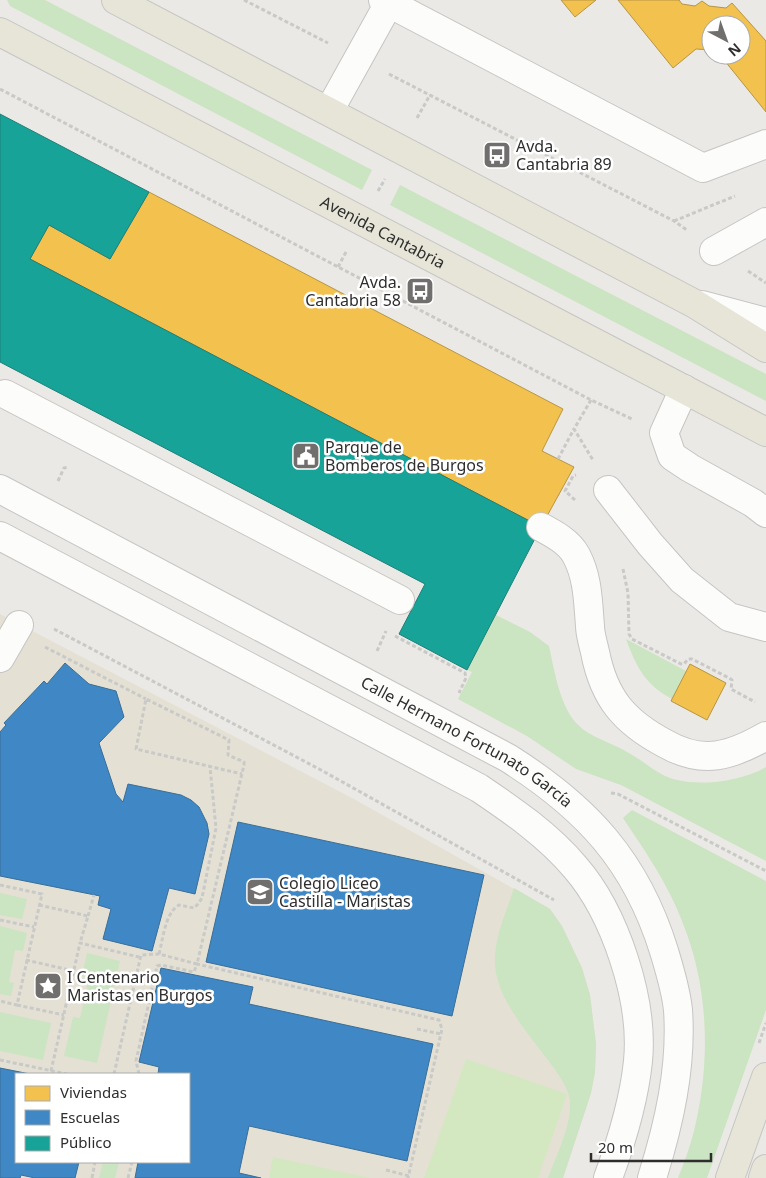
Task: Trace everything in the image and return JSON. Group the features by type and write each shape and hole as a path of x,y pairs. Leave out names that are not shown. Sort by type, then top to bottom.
{"main road":[{"path":"116,0 695,304 766,348"},
{"name":"Avenida Cantabria","path":"0,32 766,432"},
{"path":"730,1178 766,1076"},
{"path":"762,1178 766,1169"}],"street":[{"path":"329,111 386,2 703,168 766,144"},
{"path":"714,251 766,222"},
{"path":"695,304 766,322"},
{"path":"684,389 664,434 672,456 753,503 766,513"},
{"path":"2,397 400,600"},
{"name":"Calle Hermano Fortunato García","path":"0,489 500,754 538,777 599,832 617,853 633,877 656,925 674,984 678,1010 678,1040 672,1097 665,1136 652,1178"},
{"path":"608,490 650,544 682,580 728,617 766,627"},
{"path":"541,526 566,543 576,553 588,595 590,628 600,672 611,698 628,718 645,733 677,750 696,756 714,757 748,746 766,736"},
{"name":"Calle Hermano Fortunato García","path":"0,536 479,788 520,816 557,848 576,868 604,912 615,934 629,972 638,1034 638,1060 628,1117 608,1178"},
{"path":"0,658 19,624"}],"path":[{"path":"0,89 591,400 664,434"},
{"path":"430,95 674,221 714,251 766,282"},
{"path":"375,197 386,178"},
{"path":"674,221 738,195"},
{"path":"558,459 591,400"},
{"path":"574,429 594,461"},
{"path":"55,485 64,468 71,466"},
{"path":"579,503 565,491 573,476 584,473"},
{"path":"622,566 628,593 629,634 632,639 681,664 692,659 732,680 731,689 756,702 761,700"},
{"path":"51,628 321,770 559,902"},
{"path":"374,658 384,629 465,673 466,678 458,694"},
{"path":"71,660 229,740 228,754 244,762 197,964 194,972 161,965 157,966 136,1061 139,1073"},
{"path":"146,699 136,749 242,774"},
{"path":"159,954 173,908 179,905 194,908 202,898 216,828 210,767"},
{"path":"618,794 766,871"},
{"path":"0,885 42,894 17,1005"},
{"path":"51,1071 80,943 94,895"},
{"path":"39,905 88,916"},
{"path":"0,920 34,927"},
{"path":"80,943 139,957 141,955 159,954 439,1020 442,1029 409,1177 386,1170"},
{"path":"114,1073 139,957"},
{"path":"26,960 74,971"},
{"path":"0,1001 64,1015"},
{"path":"417,1029 441,1034"},
{"path":"0,1060 62,1073"},
{"path":"92,1178 96,1163"},
{"path":"128,1178 132,1163"}],"shaded area":[{"name":"Colegio Liceo Castilla - Maristas","path":"0,614 354,799 550,909 562,926 582,968 590,995 596,1044 595,1072 591,1093 563,1178 0,1178"}],"green space":[{"path":"7,0 45,0 372,170 362,190 10,6"},
{"path":"400,185 766,374 766,401 390,205"},
{"path":"496,615 530,632 549,646 562,699 570,715 582,728 633,755 661,774 684,781 708,782 745,776 766,767 766,861 621,785 576,769 527,736 458,699 472,672 467,670"},
{"path":"626,639 686,671 672,699 648,681 638,666"},
{"path":"632,810 766,881 766,1010 707,1178 678,1178 694,1131 703,1078 705,1052 704,1025 698,972 691,946 670,894 656,868 623,818"},
{"path":"514,888 550,909 562,926 582,968 590,995 596,1044 595,1072 591,1093 563,1178 548,1178 569,1120 569,1095 552,1065 508,1005 497,977 495,962 497,940"},
{"path":"0,893 27,899 22,919 0,915"},
{"path":"0,926 27,933 23,951 15,950 9,982 14,983 11,996 0,994"},
{"path":"87,953 120,961 97,1063 64,1056 73,1017 80,1018 89,978 82,976"},
{"path":"0,1012 51,1023 43,1060 0,1051"},
{"path":"466,1059 567,1094 538,1178 424,1178"},
{"path":"273,1157 370,1178 269,1178"},
{"path":"103,1163 119,1163 115,1178 99,1178"}],"building: Viviendas":[{"path":"561,0 596,0 575,17"},
{"path":"618,0 679,0 682,4 695,6 702,1 709,6 726,8 732,3 743,15 701,15 701,49 696,49 673,68"},
{"path":"751,24 766,41 766,112 728,65 751,65"},
{"path":"149,192 563,409 542,451 574,467 541,527 30,259 49,225 110,259"},
{"path":"690,664 726,683 707,720 671,701"}],"building: Escuelas":[{"path":"65,663 89,684 116,691 124,717 99,743 116,794 123,802 128,784 181,795 199,807 207,823 209,834 195,894 169,888 152,951 103,939 111,909 98,905 100,896 0,876 0,732 6,725 4,723 44,681 47,684"},
{"path":"238,822 484,875 452,1016 206,962"},
{"path":"161,968 253,987 249,1004 433,1044 407,1161 249,1126 239,1173 261,1178 135,1178 138,1163 190,1163 190,1073 158,1073 159,1067 139,1062"},
{"path":"0,1068 25,1073 15,1073 15,1163 79,1163 75,1178 35,1178 21,1175 20,1178 0,1178"}],"building: Público":[{"path":"0,114 149,192 110,259 49,225 30,259 541,527 467,670 399,634 425,584 0,362"}],"place":[{"name":"Avda. Cantabria 89","path":"497,155"},
{"name":"Avda. Cantabria 58","path":"420,291"},
{"name":"Parque de Bomberos de Burgos","path":"306,456"},
{"name":"Colegio Liceo Castilla - Maristas","path":"260,892"},
{"name":"I Centenario Maristas en Burgos","path":"48,986"}]}
